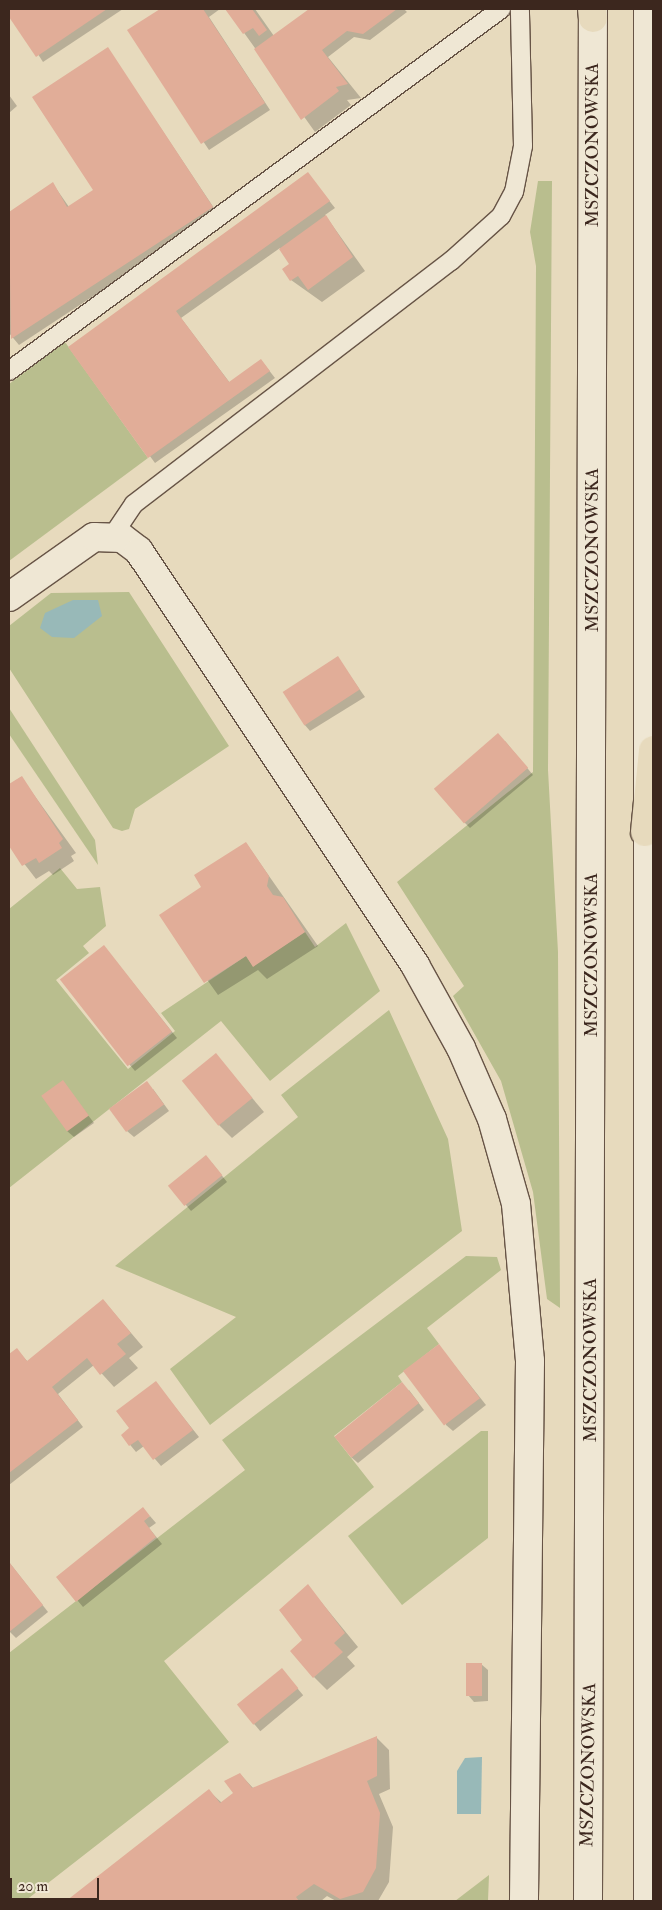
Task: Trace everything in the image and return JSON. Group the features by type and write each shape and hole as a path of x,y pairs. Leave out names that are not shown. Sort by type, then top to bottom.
{"highway":[{"path":"645,832 653,750"}],"main road":[{"path":"648,9 645,832 651,1565 648,1901"},
{"name":"MSZCZONOWSKA","path":"588,1901 593,12"},
{"path":"9,597 94,537 113,535 139,551 156,573 415,965 461,1048 492,1119 516,1204 530,1361 524,1901"}],"lane":[{"path":"9,372 501,9"},
{"path":"113,535 134,504 452,261 501,216 514,192 523,146 520,9"}],"green space":[{"path":"538,181 552,181 548,770 558,952 560,1308 547,1299 533,1192 501,1081 453,996 464,986 397,882 533,772 536,266 530,232"},
{"path":"65,342 148,458 9,561 9,384"},
{"path":"129,592 229,746 135,809 129,829 122,831 113,828 9,668 9,626 51,593"},
{"path":"9,708 95,840 98,865 9,734"},
{"path":"60,868 77,889 100,887 106,926 83,946 89,953 56,980 128,1069 175,1031 161,1013 246,956 253,966 305,932 315,947 346,923 380,991 270,1081 221,1021 9,1188 9,909"},
{"path":"389,1010 448,1139 462,1231 210,1425 170,1369 236,1317 115,1266 298,1117 281,1095"},
{"path":"466,1256 497,1257 501,1270 427,1328 439,1344 398,1376 402,1382 334,1436 374,1487 164,1661 229,1742 25,1901 9,1901 9,1653 245,1470 222,1440"},
{"path":"481,1431 488,1431 488,1538 402,1605 348,1536"},
{"path":"489,1875 488,1901 455,1901"}],"water":[{"path":"73,600 98,600 102,616 74,638 52,637 40,628 45,613"},
{"path":"482,1757 481,1814 457,1814 457,1771 465,1758"}],"building":[{"path":"9,9 107,9 36,57 9,17"},
{"path":"160,9 203,9 265,103 201,144 127,30"},
{"path":"225,9 252,9 267,30 259,36 253,28 243,34"},
{"path":"309,9 397,9 363,34 347,31 322,50 348,84 336,87 339,91 301,120 254,49"},
{"path":"108,47 213,207 11,339 9,212 53,182 67,207 93,190 32,97"},
{"path":"308,172 330,201 176,311 229,382 261,359 270,371 148,458 68,347"},
{"path":"326,215 353,257 308,290 298,276 290,281 282,269 289,264 279,249"},
{"path":"338,656 360,690 304,725 283,692"},
{"path":"498,733 528,768 464,823 434,789"},
{"path":"22,776 63,839 59,843 62,848 39,863 36,858 22,866 9,846 9,784"},
{"path":"246,842 269,876 267,886 273,895 283,897 305,932 253,967 246,956 204,983 159,915 201,887 194,875"},
{"path":"104,945 172,1032 128,1066 60,979"},
{"path":"216,1053 253,1098 218,1126 182,1081"},
{"path":"63,1080 89,1116 67,1131 41,1096"},
{"path":"147,1081 164,1104 126,1132 109,1109"},
{"path":"206,1155 222,1175 184,1206 168,1186"},
{"path":"103,1299 131,1333 117,1344 126,1354 100,1375 87,1358 52,1387 78,1420 9,1473 9,1354 17,1348 27,1361"},
{"path":"439,1344 480,1398 444,1425 403,1371"},
{"path":"156,1381 193,1430 153,1460 138,1440 129,1446 121,1435 129,1428 116,1411"},
{"path":"402,1382 419,1403 351,1458 334,1437"},
{"path":"143,1507 150,1516 144,1521 156,1537 76,1602 56,1577"},
{"path":"9,1562 43,1605 9,1632"},
{"path":"308,1584 345,1633 334,1643 343,1652 313,1678 290,1651 302,1640 279,1610"},
{"path":"466,1663 482,1663 482,1696 466,1696"},
{"path":"282,1668 298,1688 253,1725 237,1705"},
{"path":"377,1736 377,1776 367,1781 380,1813 376,1868 363,1892 340,1899 314,1884 296,1897 299,1901 66,1901 209,1789 220,1803 233,1793 224,1781 240,1773 252,1788"}]}
